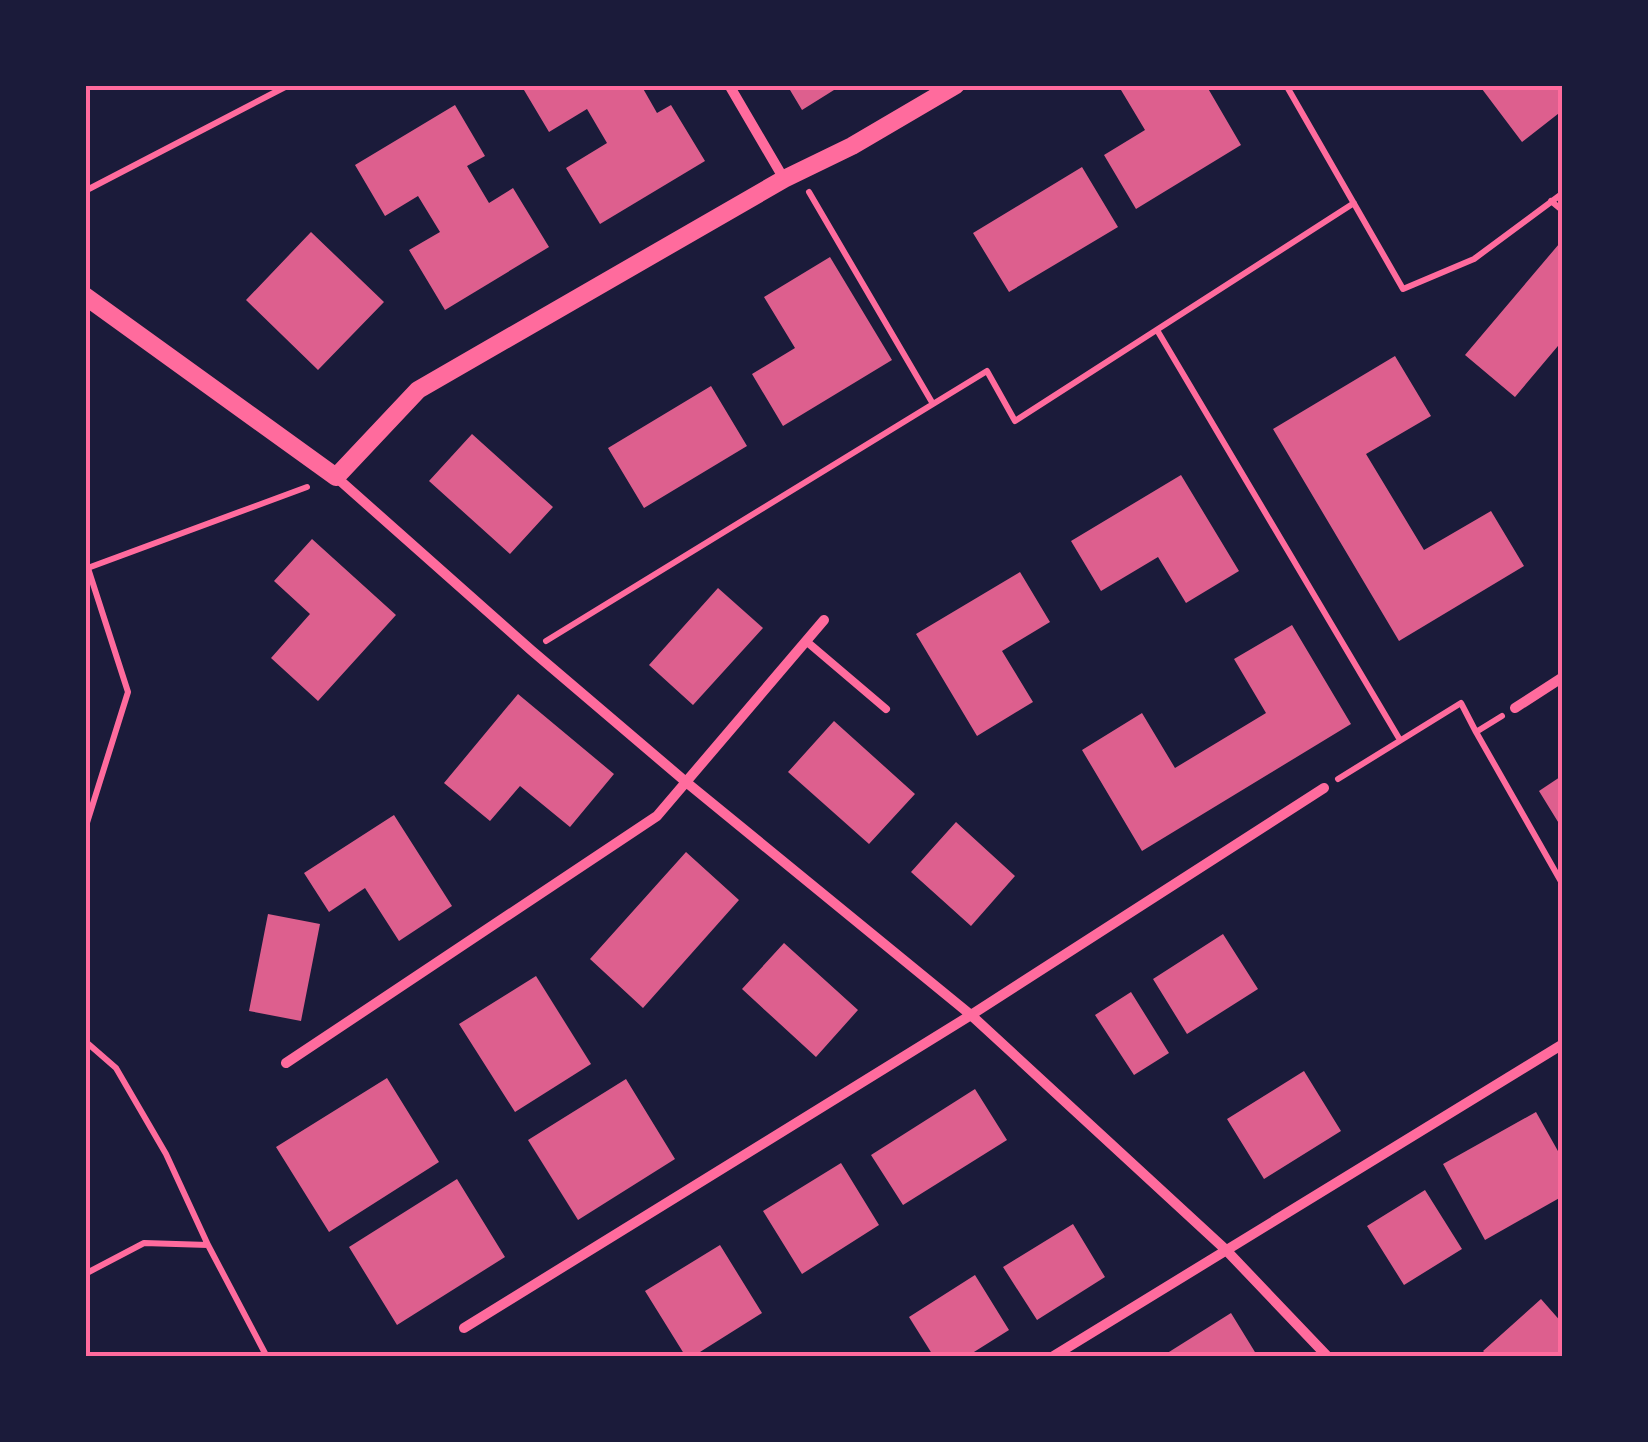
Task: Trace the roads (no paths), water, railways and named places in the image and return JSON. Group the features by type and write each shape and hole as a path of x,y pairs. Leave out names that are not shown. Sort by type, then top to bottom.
{"street":[{"path":"729,85 791,176"},
{"path":"336,477 418,390 956,85"},
{"path":"85,296 336,477 686,782 970,1015 1226,1250 1328,1357"},
{"path":"85,304 108,311"},
{"path":"286,1064 657,816 824,620"},
{"path":"1516,708 1563,677"},
{"path":"464,1328 970,1015 1324,788"},
{"path":"1052,1357 1563,1044"}],"lane":[{"path":"806,642 886,709"}]}
